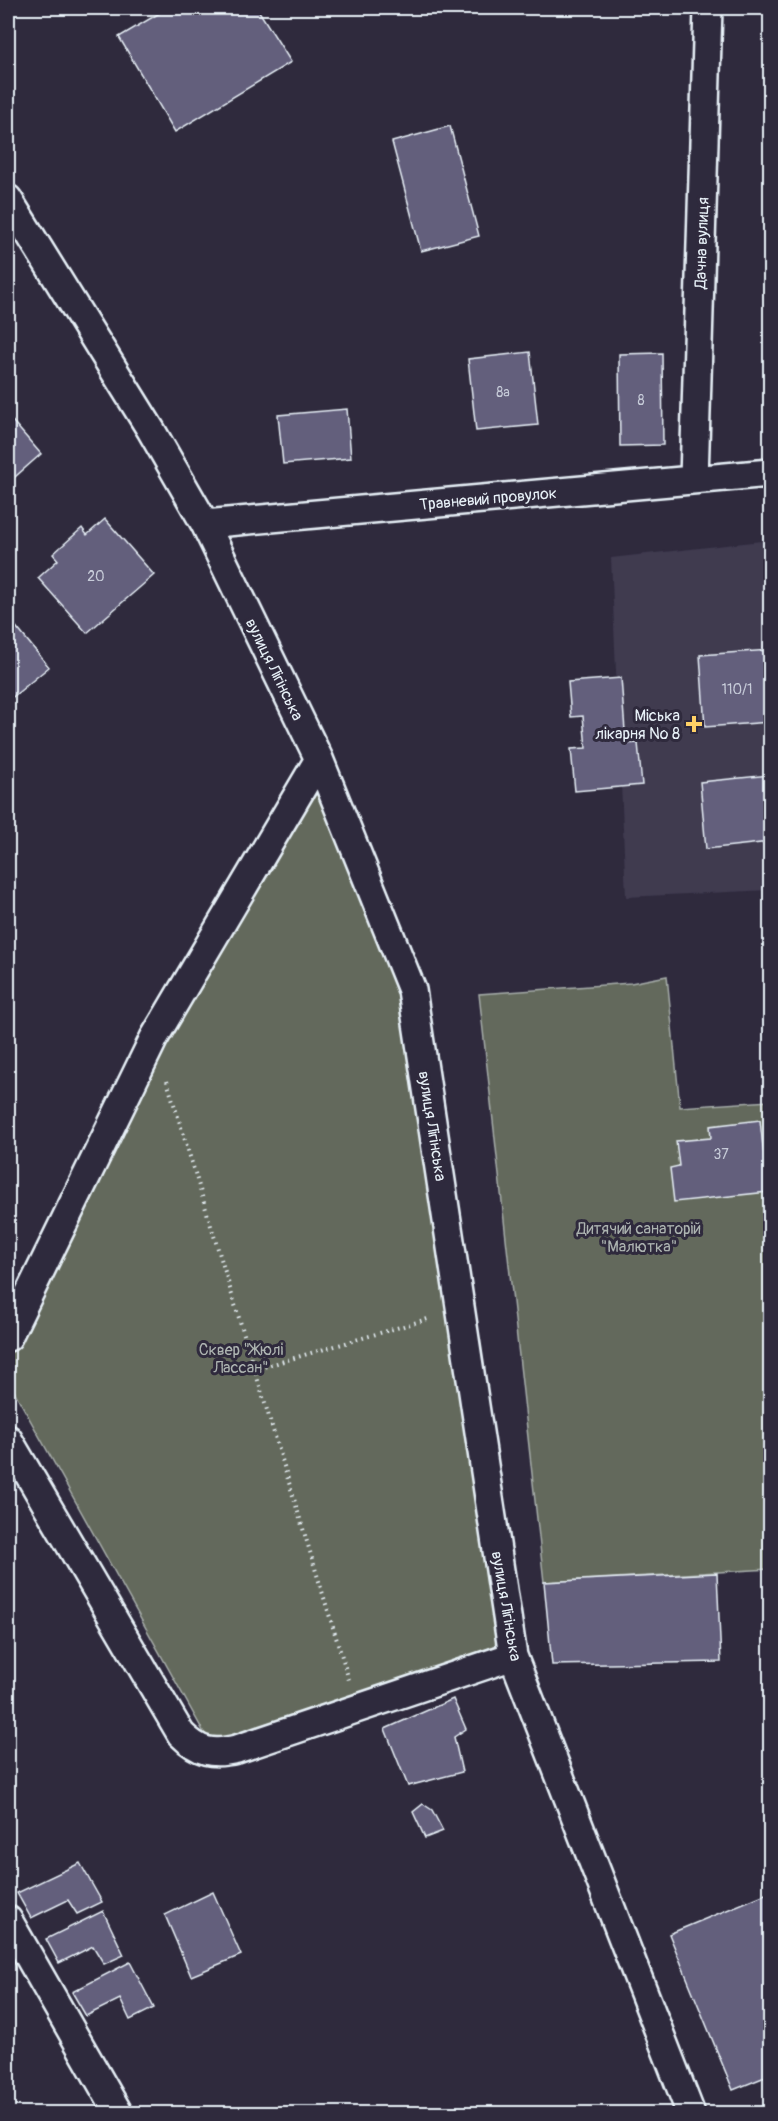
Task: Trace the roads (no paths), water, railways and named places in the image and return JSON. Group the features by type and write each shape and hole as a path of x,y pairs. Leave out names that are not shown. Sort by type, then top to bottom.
{"street":[{"name":"Дачна вулиця","path":"694,479 708,8"},
{"name":"вулиця Лігінська","path":"8,199 152,430 205,524 318,759 412,990 513,1656 691,2114"},
{"name":"Травневий провулок","path":"205,524 771,473"},
{"path":"8,1337 154,1038 318,759"},
{"path":"8,1439 181,1734 192,1744 206,1751 221,1753 237,1749 513,1656"},
{"path":"8,1920 119,2114"}],"place":[{"name":"Міська лікарня № 8","path":"694,724"}],"park label":[{"name":"Дитячий санаторій \"Малютка\"","path":"639,1237"},
{"name":"Сквер \"Жюлі Лассан\"","path":"241,1358"}]}
